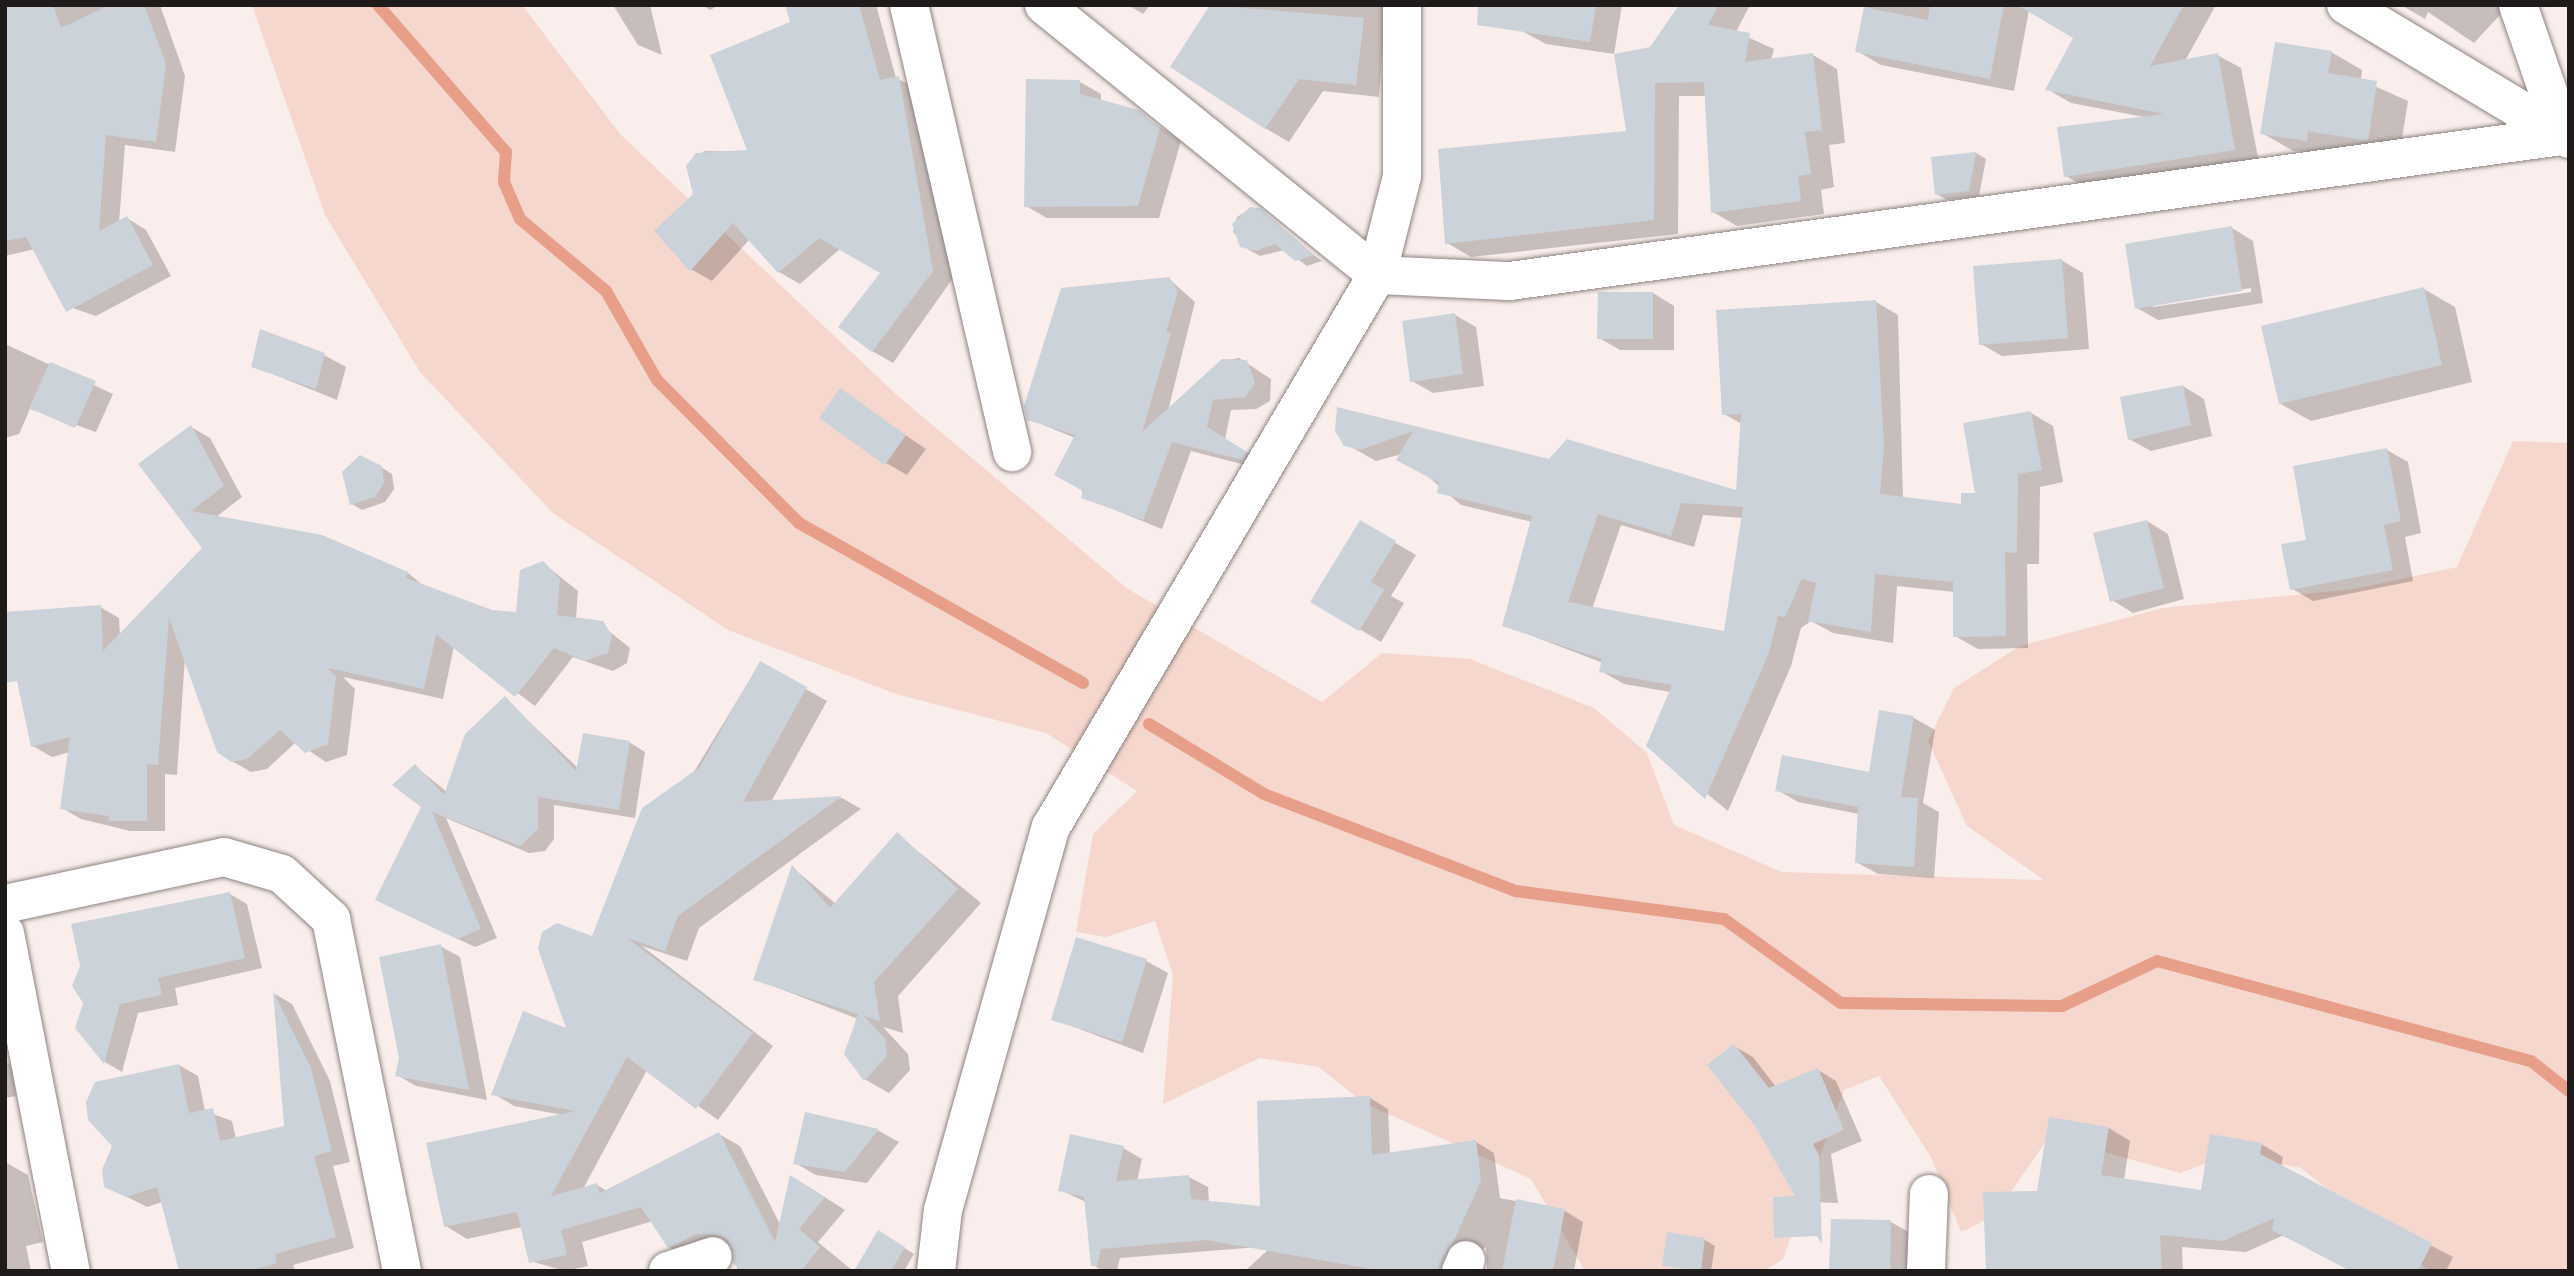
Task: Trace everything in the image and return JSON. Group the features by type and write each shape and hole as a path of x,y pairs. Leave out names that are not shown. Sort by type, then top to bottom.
{"street":[{"path":"909,5 1012,452"},
{"path":"1044,5 1377,275 1510,281 2567,136"},
{"path":"936,1271 943,1210 1051,827 1377,275 1402,176 1402,5"},
{"path":"2346,5 2567,136"},
{"path":"2518,5 2567,136"},
{"path":"5,904 224,858 282,874 331,919 402,1271"},
{"path":"5,933 71,1271"},
{"path":"1926,1271 1929,1194"},
{"path":"668,1271 713,1256"}],"shaded area":[{"path":"252,5 522,5 621,135 898,396 1128,589 1322,702 1382,653 1470,659 1594,708 1647,753 1674,825 1782,872 2044,880 1967,826 1928,741 1954,688 2020,646 2163,608 2354,589 2457,567 2513,441 2569,443 2569,1271 2429,1271 2301,1168 2228,1155 2180,1173 2049,1137 1995,1215 1961,1232 1932,1159 1879,1076 1844,1090 1783,1259 1764,1271 1585,1271 1531,1179 1364,1103 1319,1067 1260,1058 1163,1104 1173,975 1155,921 1106,937 1076,932 1093,834 1137,791 1046,733 896,694 728,630 553,513 420,372 325,215"}],"building":[{"path":"5,5 53,5 61,28 110,5 144,5 166,64 156,142 106,135 99,231 127,216 153,265 66,312 26,237 5,241"},
{"path":"785,5 859,5 880,80 899,76 933,271 872,352 838,327 880,273 819,238 778,273 733,223 690,271 654,231 693,194 686,166 696,153 747,150 710,55 790,22"},
{"path":"1210,5 1364,18 1356,85 1299,79 1265,129 1170,67"},
{"path":"1478,5 1596,5 1590,42 1477,25"},
{"path":"1679,5 1719,5 1708,25 1750,33 1745,62 1813,53 1822,130 1805,132 1811,174 1798,176 1801,201 1711,213 1704,82 1655,83 1654,220 1445,244 1438,149 1626,131 1614,54 1650,47"},
{"path":"1930,5 2004,5 1990,79 1855,52 1864,7 1928,20"},
{"path":"2017,5 2184,5 2150,66 2218,53 2235,150 2064,177 2057,127 2164,114 2045,90 2073,38"},
{"path":"2275,42 2332,51 2328,73 2377,81 2368,141 2308,131 2307,141 2260,134"},
{"path":"1026,79 1080,80 1080,94 1139,110 1160,128 1138,206 1024,207"},
{"path":"1976,152 1969,191 1935,195 1931,157"},
{"path":"1250,207 1260,208 1314,255 1295,261 1275,244 1256,251 1240,247 1232,224"},
{"path":"2232,226 2242,291 2135,309 2125,244"},
{"path":"2062,259 2068,338 1979,345 1973,266"},
{"path":"1169,277 1178,291 1166,332 1171,333 1142,432 1222,359 1247,360 1255,383 1245,397 1213,400 1207,427 1247,452 1243,460 1172,442 1143,520 1081,498 1083,491 1054,475 1075,435 1027,420 1024,406 1061,288"},
{"path":"2424,287 2442,365 2279,404 2261,326"},
{"path":"1598,292 1653,292 1653,339 1597,339"},
{"path":"1876,300 1884,447 1880,494 1961,504 1961,493 1975,493 1963,423 2031,411 2042,470 2018,474 2017,553 2005,552 2006,636 1953,637 1953,582 1875,574 1871,632 1808,621 1816,583 1802,579 1785,617 1778,616 1769,653 1705,799 1646,746 1672,685 1599,672 1602,659 1502,626 1532,516 1437,493 1439,483 1396,460 1413,431 1360,450 1344,446 1335,431 1337,407 1549,459 1567,439 1736,490 1741,414 1722,415 1716,310","holes":["1681,503 1743,507 1724,631 1568,602 1598,514 1671,536"]},
{"path":"1455,313 1463,374 1410,382 1402,321"},
{"path":"260,329 325,353 316,389 251,367"},
{"path":"50,362 96,381 75,428 29,408"},
{"path":"2183,385 2191,425 2128,440 2120,397"},
{"path":"840,388 906,435 885,465 819,418"},
{"path":"191,425 224,486 191,511 322,535 408,572 406,578 492,610 516,612 520,570 543,561 560,579 557,615 603,621 612,636 608,653 585,661 554,648 515,697 436,634 424,689 328,668 336,677 328,744 305,753 280,730 247,759 231,762 217,752 169,618 158,765 147,764 147,821 109,821 109,816 60,809 70,737 31,747 17,681 5,683 5,612 101,605 103,651 202,548 138,464"},
{"path":"2387,448 2401,521 2384,525 2393,570 2290,590 2281,544 2306,540 2293,466"},
{"path":"360,455 382,466 384,483 375,497 350,505 342,472"},
{"path":"1360,520 1396,541 1371,582 1384,590 1359,631 1310,602"},
{"path":"2147,520 2164,588 2110,602 2093,533"},
{"path":"760,661 807,687 743,802 842,796 678,916 665,951 627,938 753,1033 696,1109 627,1057 551,1196 597,1183 600,1193 719,1132 775,1242 790,1175 825,1197 799,1229 820,1247 801,1271 742,1271 733,1263 728,1240 718,1235 696,1234 668,1248 641,1207 561,1230 567,1255 529,1263 517,1212 444,1227 426,1143 575,1111 491,1095 523,1011 566,1028 538,949 542,932 557,923 592,936 642,808 700,767"},
{"path":"505,696 576,771 583,733 630,741 619,810 538,797 538,829 520,846 432,812 481,929 457,939 375,900 421,807 392,785 415,764 444,795 465,734"},
{"path":"1879,710 1914,716 1901,797 1918,798 1914,867 1855,863 1858,807 1775,791 1782,755 1869,772"},
{"path":"897,832 958,889 874,982 880,1021 864,1016 885,1039 887,1056 864,1081 844,1054 858,1014 753,980 792,865 830,908"},
{"path":"230,892 245,958 158,978 162,995 120,1004 104,1064 75,1028 83,1003 72,986 80,966 71,924"},
{"path":"1076,937 1147,959 1122,1042 1051,1020"},
{"path":"441,944 469,1090 395,1076 399,1058 379,957"},
{"path":"273,991 311,1068 332,1151 314,1156 336,1237 275,1254 277,1263 249,1271 179,1271 157,1187 126,1197 104,1187 102,1170 112,1146 88,1120 86,1102 95,1082 179,1064 189,1113 213,1108 220,1141 284,1126"},
{"path":"1734,1044 1769,1088 1818,1068 1844,1130 1813,1144 1819,1155 1822,1244 1817,1236 1774,1238 1773,1197 1795,1196 1755,1126 1707,1065"},
{"path":"1370,1096 1372,1155 1476,1140 1481,1181 1440,1271 1383,1271 1206,1240 1101,1249 1097,1266 1091,1266 1084,1197 1058,1191 1070,1134 1124,1146 1116,1181 1189,1175 1191,1199 1260,1206 1257,1101"},
{"path":"805,1112 879,1129 845,1172 793,1164"},
{"path":"2049,1117 2109,1127 2101,1175 2201,1190 2210,1134 2262,1143 2260,1154 2432,1243 2418,1271 2350,1271 2272,1230 2274,1218 2223,1241 2160,1235 2162,1271 1986,1271 1983,1192 2037,1191"},
{"path":"1516,1199 1565,1209 1553,1271 1502,1271"},
{"path":"1831,1219 1891,1220 1890,1271 1829,1271"},
{"path":"878,1230 905,1247 891,1271 854,1271"},
{"path":"1667,1232 1705,1238 1701,1271 1662,1266"}],"waterway":[{"path":"378,5 506,152 504,182 520,219 606,291 657,380 799,523 1083,683"},
{"path":"1149,724 1264,794 1516,891 1724,919 1841,1003 2062,1006 2157,961 2531,1061 2569,1091"}]}
